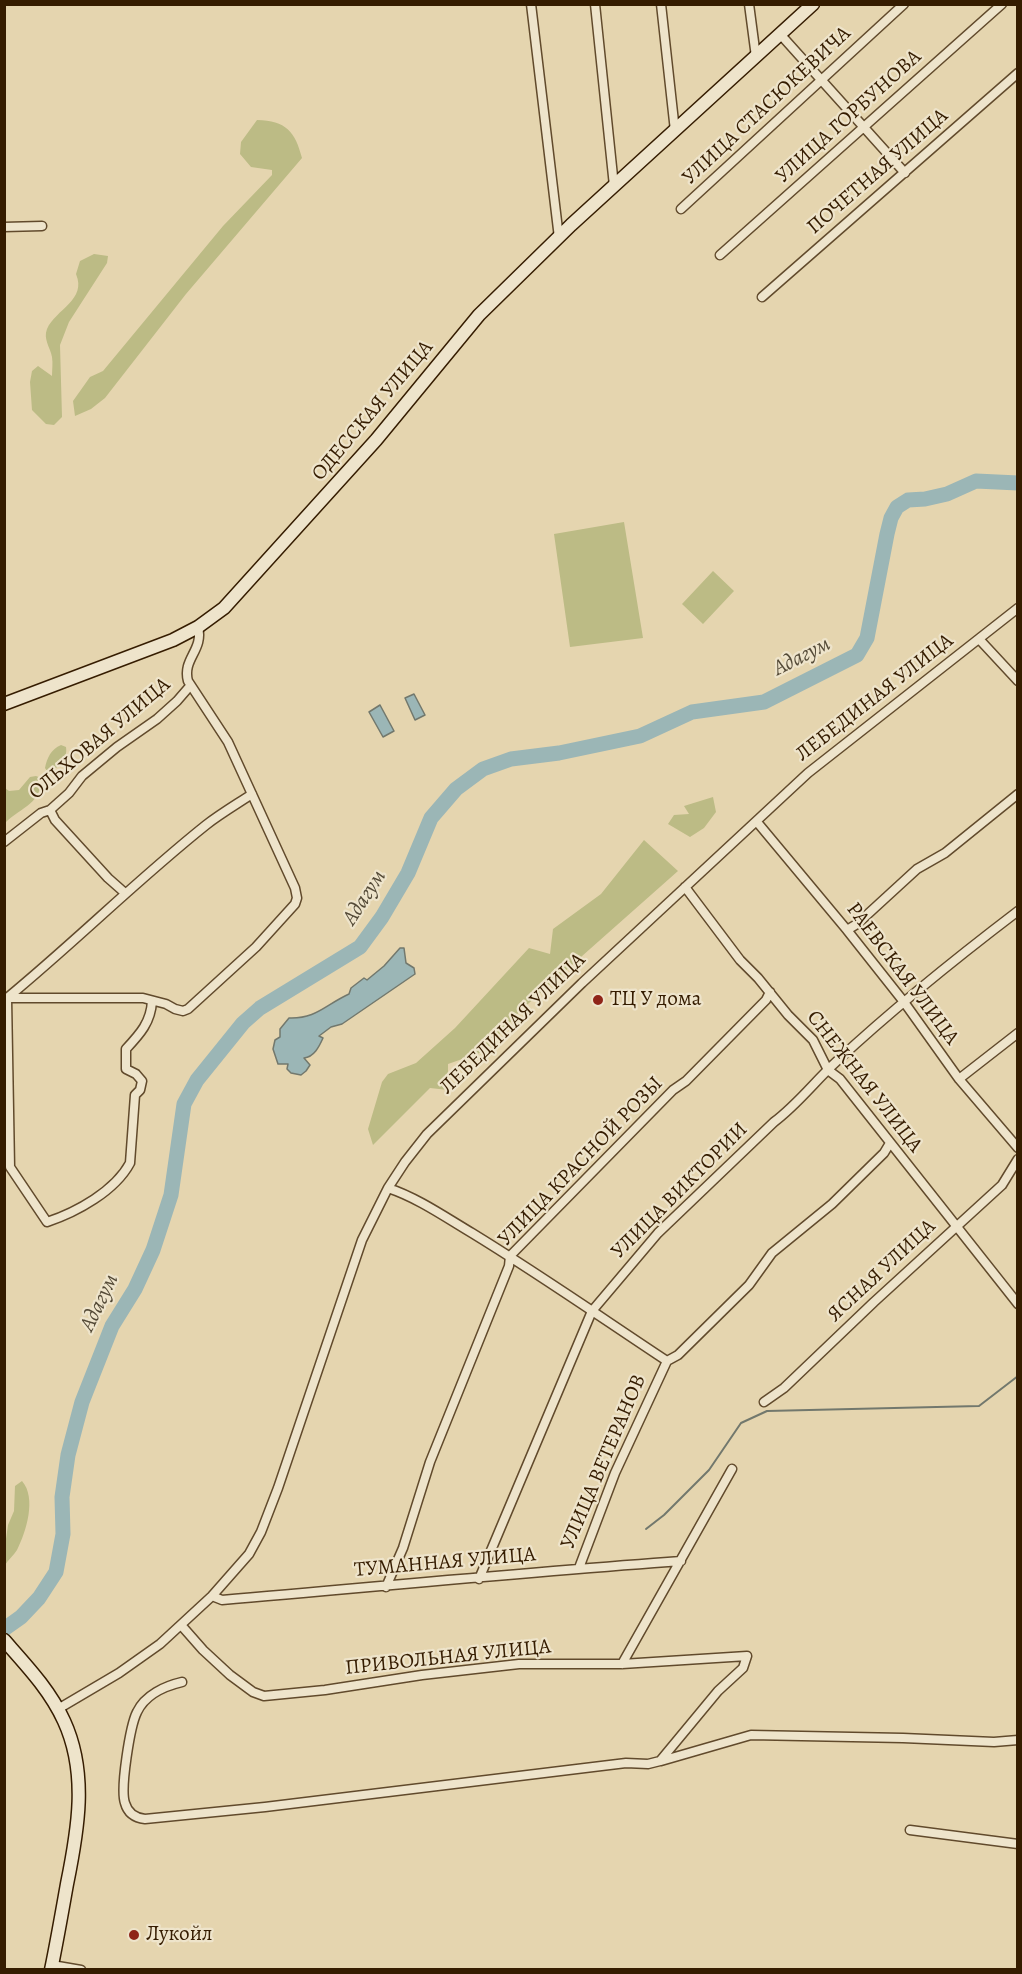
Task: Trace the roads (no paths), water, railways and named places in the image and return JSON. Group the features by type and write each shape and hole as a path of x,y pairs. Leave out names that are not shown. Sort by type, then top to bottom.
{"main road":[{"name":"ОДЕССКАЯ УЛИЦА","path":"4,704 163,644 198,627 224,608 376,440 479,315 559,238 813,4"},
{"path":"4,1640 44,1687 58,1709 72,1744 79,1789 73,1854 52,1967"}],"street":[{"path":"531,4 559,238"},
{"path":"596,4 615,186"},
{"path":"661,4 675,131"},
{"path":"749,4 756,57"},
{"name":"УЛИЦА СТАСЮКЕВИЧА","path":"681,209 904,4"},
{"name":"УЛИЦА ГОРБУНОВА","path":"720,255 1002,4"},
{"path":"780,34 905,173"},
{"name":"ПОЧЕТНАЯ УЛИЦА","path":"762,297 1017,74"},
{"path":"4,227 42,226"},
{"name":"ЛЕБЕДИНАЯ УЛИЦА","path":"58,1709 135,1662 181,1625 212,1596 249,1554 261,1533 362,1240 388,1188 412,1153 447,1113 582,983 808,773 1017,608"},
{"path":"6,998 143,998 183,1011 189,1009 256,947 295,904 297,898 295,888 228,742 212,715 190,686 186,673 187,664 198,647 200,636 198,627"},
{"path":"979,639 1017,681"},
{"name":"ОЛЬХОВАЯ УЛИЦА","path":"4,842 41,813 50,810 69,793 82,776 117,747 157,719 190,686"},
{"path":"6,998 58,956 125,893 207,823 252,794"},
{"path":"847,930 857,924 917,869 945,854 1017,794"},
{"path":"50,810 55,820 108,878 125,893"},
{"name":"РАЕВСКАЯ УЛИЦА","path":"756,822 847,930 904,1002 959,1078 1017,1148"},
{"name":"СНЕЖНАЯ УЛИЦА","path":"685,887 740,960 813,1040 828,1070 840,1079 1016,1301"},
{"name":"УЛИЦА ВИКТОРИИ","path":"479,1579 592,1311 658,1233 774,1122 792,1109 828,1070 937,973 1017,911"},
{"name":"УЛИЦА КРАСНОЙ РОЗЫ","path":"386,1587 403,1548 429,1462 509,1266 510,1256 673,1090 686,1081 766,1000 770,992"},
{"path":"6,998 7,1162 47,1222 89,1204 125,1172 130,1162 135,1095 140,1090 142,1081 136,1074 126,1069 126,1049 144,1029 151,1013 152,1001"},
{"path":"959,1078 1017,1033"},
{"name":"УЛИЦА ВЕТЕРАНОВ","path":"579,1568 615,1473 667,1361 678,1355 749,1286 772,1253 832,1204 884,1153 890,1143"},
{"name":"ЯСНАЯ УЛИЦА","path":"764,1402 784,1388 1002,1185 1017,1159"},
{"path":"388,1188 403,1192 510,1256 667,1361"},
{"path":"622,1664 732,1469"},
{"name":"ТУМАННАЯ УЛИЦА","path":"212,1596 222,1600 681,1561"},
{"name":"ПРИВОЛЬНАЯ УЛИЦА","path":"181,1625 230,1675 253,1692 264,1696 519,1664 622,1664 747,1656 743,1668 718,1691 660,1761"},
{"path":"183,1682 150,1695 137,1711 129,1743 123,1790 125,1804 130,1814 138,1818 265,1807 626,1763 660,1761 751,1735 994,1742 1017,1740"},
{"path":"910,1830 1017,1844"},
{"path":"52,1967 81,1970"}],"water":[{"path":"414,694 425,715 415,720 405,698"},
{"path":"380,705 394,731 383,737 369,712"},
{"path":"400,948 404,948 406,963 414,968 415,974 342,1024 331,1027 319,1036 323,1038 313,1054 304,1058 310,1065 301,1075 291,1073 287,1069 288,1064 278,1064 273,1049 275,1040 280,1037 280,1029 289,1018 314,1014 349,994 351,988 364,978 367,980"}],"waterway":[{"name":"Адагум","path":"4,1629 21,1617 39,1598 56,1572 63,1534 62,1497 68,1455 82,1402 112,1326 135,1289 153,1250 171,1195 184,1104 197,1080 243,1023 260,1008 360,947 382,917 408,873 431,818 456,789 483,769 511,759 559,753 640,736 692,712 764,702 857,655 867,638 887,534 891,518 897,507 908,500 947,494 976,481 1018,483"},
{"path":"646,1529 664,1515 709,1470 741,1423 767,1411 979,1406 1018,1376"}],"place":[{"name":"ТЦ У дома","path":"598,1000"},
{"name":"Лукойл","path":"134,1935"}]}
